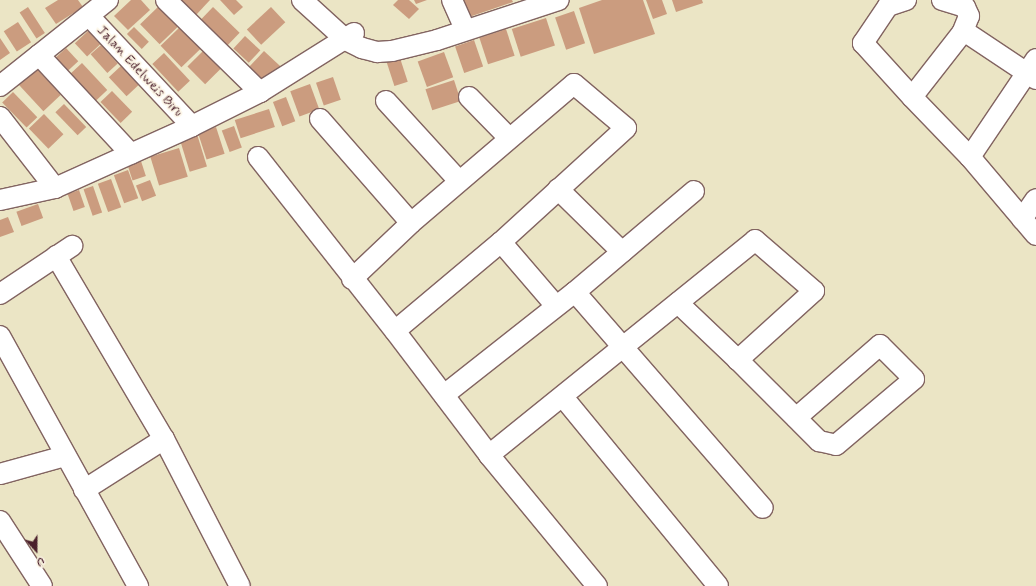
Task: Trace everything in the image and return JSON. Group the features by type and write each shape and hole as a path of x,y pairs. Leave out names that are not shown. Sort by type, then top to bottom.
{"street":[{"path":"0,86 108,0"},
{"path":"166,0 260,92"},
{"path":"302,0 354,41 392,51 559,0"},
{"path":"321,0 354,41"},
{"path":"452,0 465,29"},
{"path":"906,0 888,6 863,43 970,158 1036,235"},
{"path":"912,97 962,32 969,16 965,7 942,0"},
{"name":"Jalan Edelweis Biru","path":"89,16 192,126"},
{"path":"962,32 967,33 1033,70 970,158"},
{"path":"0,200 55,188 131,154 260,92 354,41"},
{"path":"39,55 131,154"},
{"path":"352,279 411,223 574,84 626,128 501,242 395,331"},
{"path":"469,97 509,138"},
{"path":"386,101 459,181"},
{"path":"0,117 55,188"},
{"path":"320,119 411,223"},
{"path":"258,157 352,279 395,331 489,455 597,586"},
{"path":"558,189 622,252"},
{"path":"444,395 575,292 694,191"},
{"path":"1022,219 1036,200"},
{"path":"489,455 563,397 755,240 814,291 738,360"},
{"path":"501,242 556,306"},
{"path":"0,294 64,251 240,586"},
{"path":"575,292 763,508"},
{"path":"678,303 738,360 796,418 819,441 836,445 914,379 880,345 796,418"},
{"path":"0,336 138,586"},
{"path":"563,397 718,586"},
{"path":"84,490 164,439"},
{"path":"0,474 65,456"},
{"path":"0,521 42,586"}],"building":[{"path":"58,0 78,0 83,7 56,24 45,8"},
{"path":"131,0 141,0 150,10 128,30 114,16"},
{"path":"180,0 210,0 196,15"},
{"path":"220,0 236,0 243,7 234,15"},
{"path":"398,0 409,0 419,9 409,19 393,5"},
{"path":"414,0 427,0 416,4"},
{"path":"463,0 512,0 513,2 469,17"},
{"path":"602,0 643,0 655,34 594,54 579,8"},
{"path":"646,0 662,0 667,14 653,19"},
{"path":"672,0 702,0 703,3 676,12"},
{"path":"161,4 180,24 160,44 140,24"},
{"path":"28,7 45,33 36,38 20,12"},
{"path":"213,7 240,33 227,46 200,20"},
{"path":"271,7 285,22 261,45 247,30"},
{"path":"574,11 585,43 566,50 555,18"},
{"path":"546,18 555,46 521,57 512,29"},
{"path":"18,22 31,42 17,51 4,31"},
{"path":"134,27 149,42 142,49 127,34"},
{"path":"180,27 201,49 181,67 161,46"},
{"path":"506,29 515,56 488,64 479,38"},
{"path":"88,31 100,44 87,56 75,43"},
{"path":"245,36 260,50 249,63 233,48"},
{"path":"0,38 10,53 0,60"},
{"path":"474,40 483,66 464,73 455,47"},
{"path":"101,45 118,64 107,73 91,54"},
{"path":"66,48 78,61 64,74 52,61"},
{"path":"203,51 221,69 205,84 187,67"},
{"path":"264,51 283,69 268,85 249,67"},
{"path":"444,52 453,77 427,87 418,62"},
{"path":"164,53 190,81 178,92 152,64"},
{"path":"400,58 408,82 394,86 387,62"},
{"path":"82,63 107,90 95,102 70,75"},
{"path":"122,65 140,84 127,96 109,77"},
{"path":"35,67 61,95 43,111 17,83"},
{"path":"333,77 341,100 324,106 316,83"},
{"path":"454,80 461,101 432,110 425,89"},
{"path":"310,84 319,109 300,117 290,91"},
{"path":"112,91 132,112 121,123 100,102"},
{"path":"13,92 37,117 27,128 2,102"},
{"path":"286,97 295,121 282,126 273,102"},
{"path":"64,104 86,127 78,135 55,112"},
{"path":"269,109 275,127 241,138 235,120"},
{"path":"44,114 63,134 48,149 29,129"},
{"path":"234,126 242,148 230,152 222,130"},
{"path":"216,127 225,154 207,160 198,133"},
{"path":"197,134 207,167 190,172 180,139"},
{"path":"179,148 188,177 159,185 150,157"},
{"path":"140,158 146,176 133,180 127,162"},
{"path":"128,170 138,198 124,203 114,175"},
{"path":"111,179 121,207 108,212 98,184"},
{"path":"150,180 156,196 142,201 136,185"},
{"path":"93,186 102,212 93,216 84,189"},
{"path":"79,190 85,207 74,211 68,194"},
{"path":"38,204 43,218 22,226 16,212"},
{"path":"8,217 14,232 0,237 0,220"}]}
